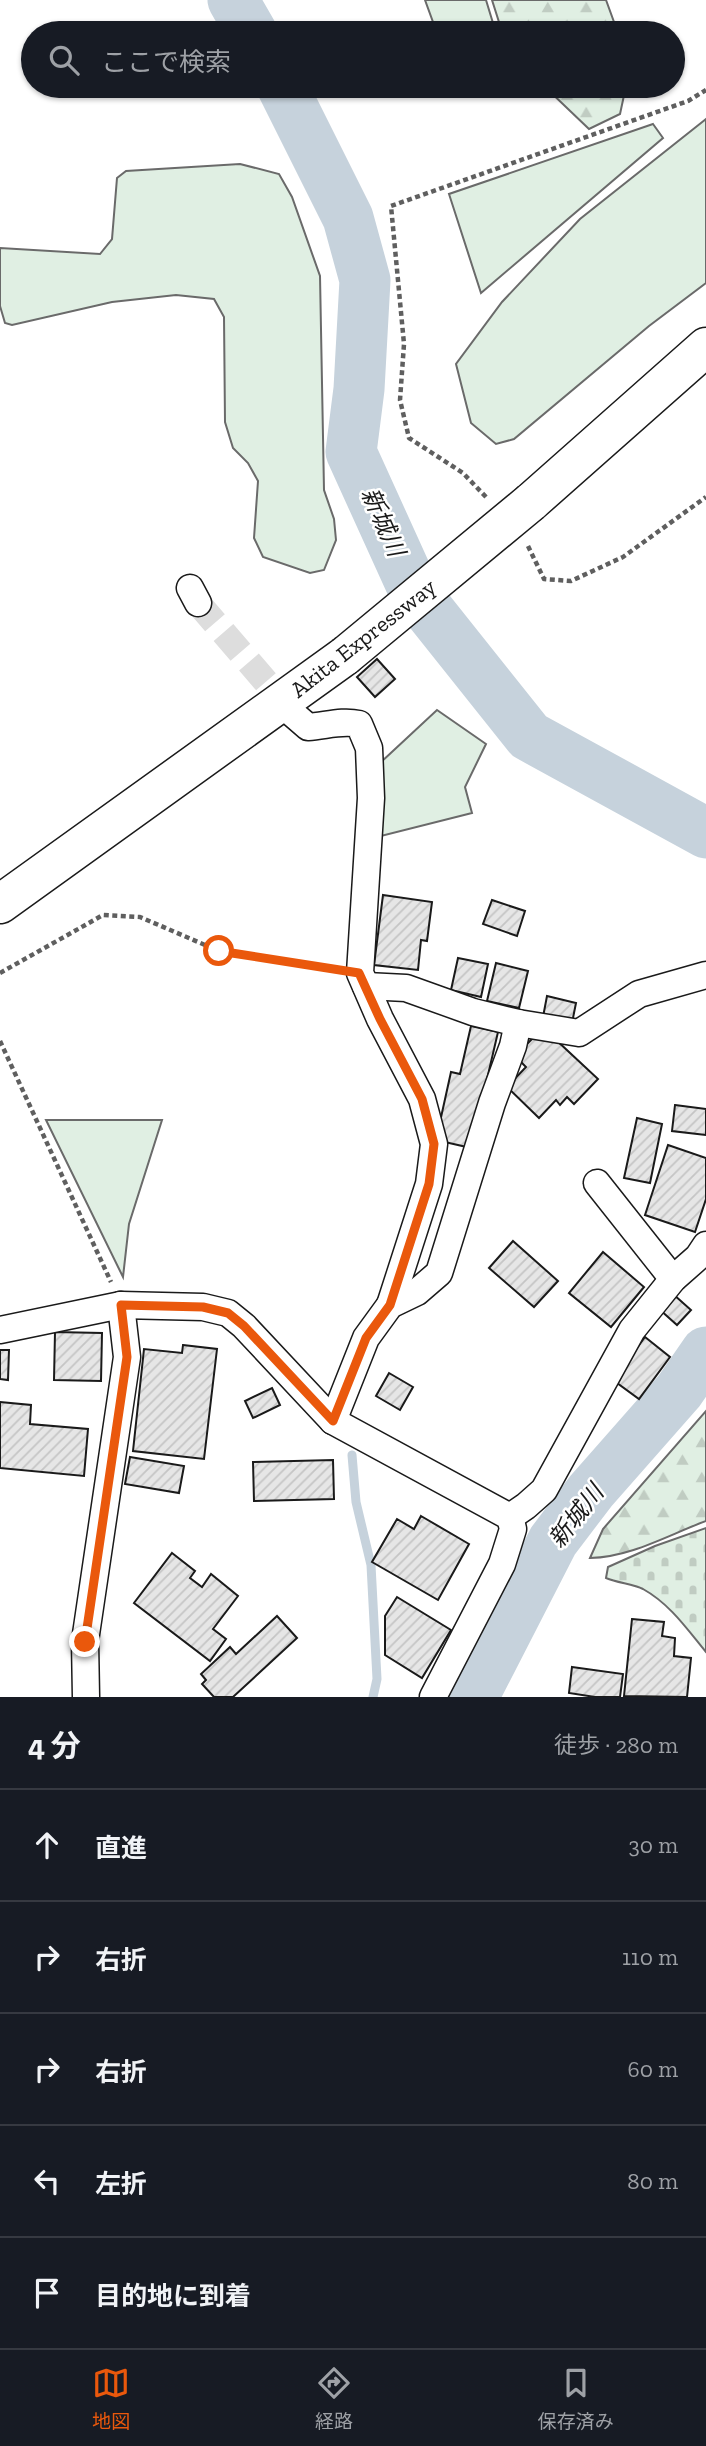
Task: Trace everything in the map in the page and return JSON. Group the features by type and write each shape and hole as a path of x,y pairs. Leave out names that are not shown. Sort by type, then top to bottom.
{"highway":[{"name":"Akita Expressway","path":"0,904 345,656 526,518 706,347"}],"street":[{"path":"293,714 308,727 347,721 359,724 369,748 371,798 363,979 380,1019 422,1099 434,1144 429,1184 390,1305 366,1338 333,1421"},
{"path":"363,979 406,988 473,1012 579,1033 639,994 706,975"},
{"path":"390,1305 417,1292 439,1273 513,1046 518,1023"},
{"path":"597,1183 673,1279"},
{"path":"510,1517 544,1490 632,1330 673,1279 698,1257 706,1244"},
{"path":"86,1697 85,1642 127,1357 121,1305"},
{"path":"0,1330 121,1305 203,1307 228,1313 244,1326 333,1421 510,1517 513,1529 502,1564 433,1697"}],"path":[{"path":"488,499 463,473 409,438 400,400 404,344 391,206 581,141 688,101 706,90"},
{"path":"526,518 544,579 571,580 623,557 706,497"},
{"path":"0,972 103,915 140,917 219,951 363,979"},
{"path":"0,1041 121,1305"}],"green space":[{"path":"425,0 486,0 492,21 433,21"},
{"path":"492,0 606,0 614,21 499,21"},
{"path":"557,98 623,98 620,114 589,129"},
{"path":"706,119 706,283 649,326 514,439 496,444 471,423 456,364 502,302 580,219"},
{"path":"653,124 663,138 481,293 449,194"},
{"path":"240,164 279,174 292,197 320,276 324,490 334,519 336,540 324,570 310,573 263,557 254,538 258,481 248,463 233,448 225,422 224,317 214,299 176,295 112,302 12,325 5,323 0,306 0,248 100,254 112,239 117,178 126,171"},
{"path":"437,710 486,744 465,787 472,813 377,837 379,764"},
{"path":"46,1120 162,1120 129,1224 123,1277"},
{"path":"706,1411 706,1521 635,1550 590,1558 603,1529"},
{"path":"706,1528 706,1652 678,1618 653,1595 639,1587 606,1578 608,1567 655,1546"}],"building":[{"path":"377,659 395,679 375,697 357,677"},
{"path":"383,895 432,902 427,941 421,940 418,970 374,965"},
{"path":"492,900 525,911 517,936 483,924"},
{"path":"458,958 488,964 481,997 451,990"},
{"path":"496,963 528,971 519,1008 487,1001"},
{"path":"547,996 576,1003 572,1023 543,1017"},
{"path":"471,1026 498,1032 471,1148 436,1140 451,1072 460,1074"},
{"path":"540,1031 552,1042 555,1039 598,1079 574,1104 567,1097 560,1105 556,1100 539,1118 507,1087 526,1067 515,1056"},
{"path":"675,1105 706,1109 706,1135 672,1131"},
{"path":"637,1118 662,1124 650,1183 624,1178"},
{"path":"668,1145 706,1158 706,1199 695,1232 645,1215"},
{"path":"513,1241 558,1281 534,1307 489,1268"},
{"path":"603,1252 644,1287 611,1327 569,1293"},
{"path":"673,1294 691,1310 677,1325 659,1309"},
{"path":"55,1332 102,1333 101,1381 54,1380"},
{"path":"645,1337 670,1357 639,1399 613,1380"},
{"path":"183,1345 217,1349 204,1459 133,1451 144,1349 182,1353"},
{"path":"0,1350 9,1350 8,1380 0,1379"},
{"path":"389,1373 413,1387 400,1410 376,1396"},
{"path":"272,1388 280,1405 253,1418 245,1401"},
{"path":"0,1402 31,1405 30,1424 88,1429 84,1476 0,1468"},
{"path":"130,1457 184,1466 179,1493 125,1484"},
{"path":"333,1460 334,1499 254,1501 253,1462"},
{"path":"421,1516 469,1544 438,1600 372,1562 397,1519 414,1529"},
{"path":"172,1553 195,1571 190,1578 202,1587 211,1574 238,1596 213,1629 226,1639 210,1661 134,1603"},
{"path":"397,1597 451,1630 422,1678 385,1655 385,1616"},
{"path":"277,1616 297,1638 233,1697 214,1697 202,1684 206,1680 201,1674 230,1647 236,1654"},
{"path":"632,1619 664,1622 662,1636 675,1638 674,1656 691,1658 687,1697 624,1696"},
{"path":"572,1667 623,1674 620,1697 569,1693"}],"waterway":[{"name":"新城川","path":"233,0 245,21"},
{"name":"新城川","path":"288,98 348,218 365,280 359,389 351,452 415,593 529,736 706,833"},
{"name":"新城川","path":"473,1697 553,1541 591,1491 679,1391 706,1352"},
{"path":"352,1455 356,1502 371,1565 377,1679 373,1697"}],"tunnel":[{"path":"198,603 292,712"}],"route":[{"path":"85,1642 127,1357 121,1305 203,1307 228,1313 244,1326 333,1421 366,1338 390,1305 429,1184 434,1144 422,1099 359,973 219,951"}]}
